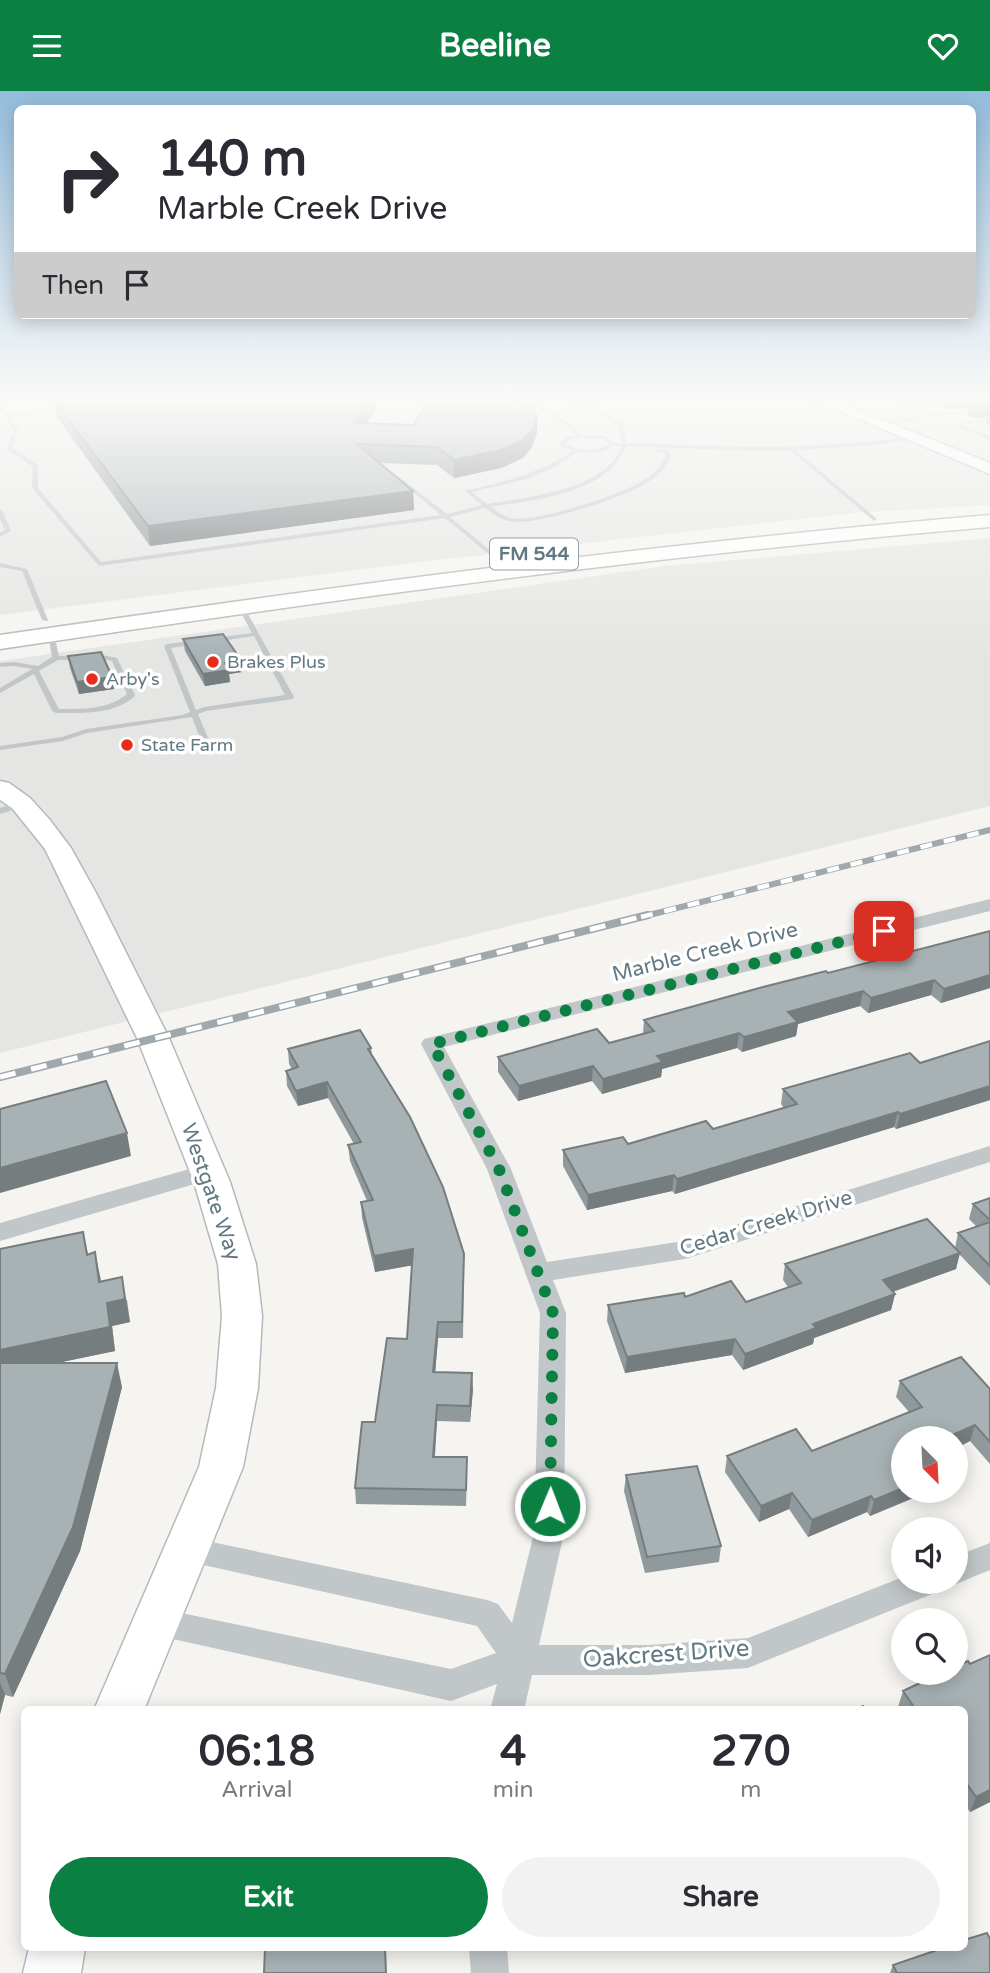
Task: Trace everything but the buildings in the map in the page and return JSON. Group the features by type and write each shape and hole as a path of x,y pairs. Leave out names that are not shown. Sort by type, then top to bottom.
{"main road":[{"name":"FM 544","path":"0,642 48,627 505,565 874,519 990,509"},
{"name":"FM 544","path":"0,627 48,627 241,607 505,565 990,521"}],"street":[{"name":"Westgate Way","path":"7,801 58,848 82,893 153,1038 207,1172 237,1264 242,1316 237,1388 221,1467 121,1706"},
{"name":"Marble Creek Drive","path":"538,1273 499,1169 432,1044 990,905"},
{"name":"Cedar Creek Drive","path":"538,1273 685,1250 990,1154"},
{"path":"0,1232 207,1172"},
{"path":"509,1706 550,1534 553,1313 538,1273"},
{"path":"188,1550 487,1614 519,1660"},
{"path":"968,1565 990,1556"},
{"name":"Oakcrest Drive","path":"157,1623 451,1685 519,1660 649,1660 748,1653 896,1594"},
{"path":"52,1973 56,1951"},
{"path":"488,1951 490,1973"}],"lane":[{"path":"34,484 34,488 99,564 446,516 581,484"},
{"path":"406,484 505,565"},
{"path":"497,484 468,491 486,506 510,520 522,520 585,506 642,484"},
{"path":"832,484 874,519"},
{"path":"0,512 8,531 0,535"},
{"path":"0,565 25,570 48,627 56,658"},
{"path":"0,748 193,714 204,709 290,697 241,607"},
{"path":"204,738 167,646 256,634"},
{"path":"0,691 37,669 56,658 102,657 115,659 131,695 123,703 82,711 56,711 37,669"},
{"path":"0,665 37,669"}],"shaded area":[{"path":"0,484 990,484 990,505 853,513 428,561 0,615"},
{"path":"990,538 990,806 0,1053 0,661 665,566"}],"railway":[{"path":"641,917 990,830"},
{"path":"0,1077 648,915"}],"place":[{"name":"Brakes Plus","path":"213,662"},
{"name":"Arby's","path":"92,679"},
{"name":"State Farm","path":"127,745"}],"route":[{"path":"550,1506 553,1313 499,1169 432,1044 884,931"}]}
